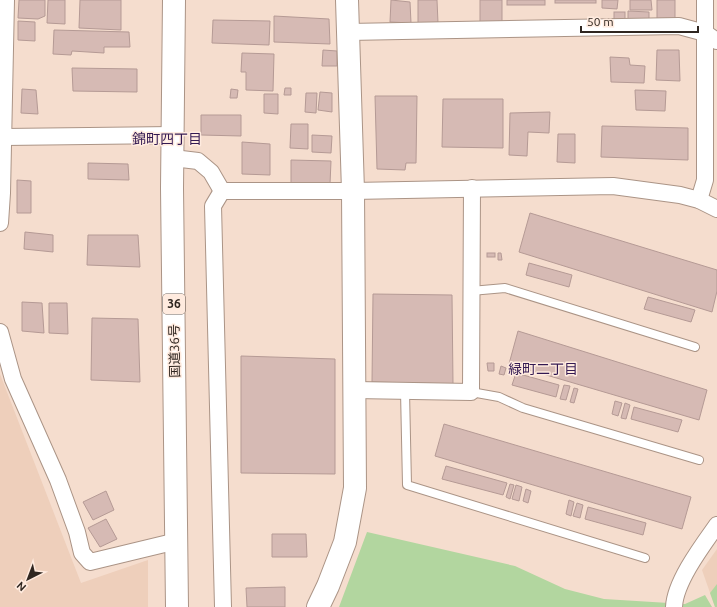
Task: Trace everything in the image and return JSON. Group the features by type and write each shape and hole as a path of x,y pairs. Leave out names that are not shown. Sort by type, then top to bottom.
{"main road":[{"name":"国道36号","path":"174,0 173,158 177,607"},
{"path":"318,607 345,542 356,488 353,191 347,0"}],"street":[{"path":"0,223 4,137 2,89 6,0"},
{"path":"699,200 705,180 711,37 705,0"},
{"path":"348,32 679,26 711,37"},
{"path":"4,137 173,135"},
{"path":"173,158 198,161 211,172 222,191"},
{"path":"222,191 353,191 613,186 680,195 699,200 717,209"},
{"path":"355,390 471,392 472,188"},
{"path":"222,191 213,206 223,607"},
{"path":"0,332 13,379 58,480 82,553 90,562 177,541"},
{"path":"674,607 674,598 688,568 717,525"}],"lane":[{"path":"471,290 505,288 695,347"},
{"path":"405,391 407,485 645,558"},
{"path":"471,392 499,397 523,408 699,460"}],"shaded area":[{"path":"0,374 81,583 148,560 148,607 0,607"},
{"path":"717,549 717,607 715,607 702,570"}],"green space":[{"path":"367,532 515,566 565,589 604,599 685,604 705,595 712,607 339,607"},
{"path":"717,584 717,607 715,607 710,593"}],"building":[{"path":"19,0 45,0 45,16 38,19 18,18"},
{"path":"48,0 65,0 65,24 47,23"},
{"path":"80,0 121,0 121,30 79,28"},
{"path":"391,0 410,2 411,23 390,22"},
{"path":"418,0 437,0 438,23 418,23"},
{"path":"480,0 502,0 502,26 480,25"},
{"path":"507,0 545,0 545,5 507,5"},
{"path":"555,0 596,0 596,3 555,3"},
{"path":"602,0 618,0 617,9 602,8"},
{"path":"630,0 651,0 652,10 630,10"},
{"path":"657,0 675,0 675,22 657,21"},
{"path":"628,11 649,12 649,22 628,22"},
{"path":"614,12 625,12 625,22 614,22"},
{"path":"274,16 329,19 330,44 274,42"},
{"path":"213,20 270,21 269,45 212,43"},
{"path":"18,21 35,22 35,41 18,40"},
{"path":"54,30 129,32 130,47 104,47 104,53 72,51 71,55 53,54"},
{"path":"323,50 337,51 337,66 322,66"},
{"path":"657,50 679,50 680,81 656,80"},
{"path":"242,53 274,54 273,91 246,90 246,72 241,72"},
{"path":"610,57 629,58 630,65 645,66 644,83 611,82"},
{"path":"72,68 137,69 137,92 73,91"},
{"path":"285,88 291,88 291,95 284,95"},
{"path":"22,89 36,90 38,114 21,113"},
{"path":"231,89 238,90 237,98 230,98"},
{"path":"635,90 666,91 665,111 636,110"},
{"path":"320,92 332,93 332,112 318,110"},
{"path":"306,93 317,93 316,113 305,112"},
{"path":"264,94 278,94 278,114 264,113"},
{"path":"375,96 417,96 416,163 406,163 405,170 377,169"},
{"path":"443,99 503,99 503,148 442,147"},
{"path":"550,112 549,133 528,132 527,156 509,155 510,113"},
{"path":"201,115 241,115 241,136 201,135"},
{"path":"291,124 308,124 308,149 290,148"},
{"path":"602,126 688,128 688,160 601,157"},
{"path":"558,134 575,134 575,163 557,162"},
{"path":"312,135 332,136 331,153 312,152"},
{"path":"242,142 270,144 270,175 242,174"},
{"path":"291,160 331,161 330,184 291,183"},
{"path":"88,163 128,164 129,180 88,179"},
{"path":"17,180 31,181 31,213 17,213"},
{"path":"530,213 717,270 717,291 712,312 519,252"},
{"path":"25,232 53,235 53,252 24,249"},
{"path":"88,235 138,235 140,267 87,265"},
{"path":"487,253 495,253 495,257 487,257"},
{"path":"498,253 501,253 502,260 498,260"},
{"path":"529,263 572,275 569,287 526,275"},
{"path":"373,294 452,295 453,384 372,382"},
{"path":"648,297 695,310 691,322 644,309"},
{"path":"22,302 42,303 44,333 22,331"},
{"path":"49,303 67,303 68,334 49,333"},
{"path":"92,318 138,319 140,382 91,380"},
{"path":"518,331 707,390 699,420 509,364"},
{"path":"241,356 335,359 335,474 241,473"},
{"path":"487,363 494,363 494,371 488,371"},
{"path":"501,366 506,368 504,375 499,374"},
{"path":"516,373 559,385 556,397 512,385"},
{"path":"564,385 570,386 566,400 560,399"},
{"path":"574,388 578,389 574,403 570,402"},
{"path":"615,401 622,403 618,416 612,414"},
{"path":"625,403 630,405 626,419 621,418"},
{"path":"634,407 682,420 678,432 631,419"},
{"path":"444,424 691,497 682,529 435,456"},
{"path":"446,466 507,483 503,495 442,479"},
{"path":"510,484 514,485 510,499 506,497"},
{"path":"516,485 522,487 519,501 512,499"},
{"path":"526,489 531,491 528,503 523,501"},
{"path":"106,491 114,510 93,520 83,502"},
{"path":"569,500 574,502 571,516 566,514"},
{"path":"577,503 583,505 580,518 573,516"},
{"path":"588,507 646,523 643,535 585,519"},
{"path":"106,519 117,539 100,547 88,528"},
{"path":"272,534 306,534 307,557 272,557"},
{"path":"285,587 285,607 247,607 246,588"}],"district":[{"name":"錦町四丁目","path":"167,139"},
{"name":"緑町二丁目","path":"543,369"}]}
